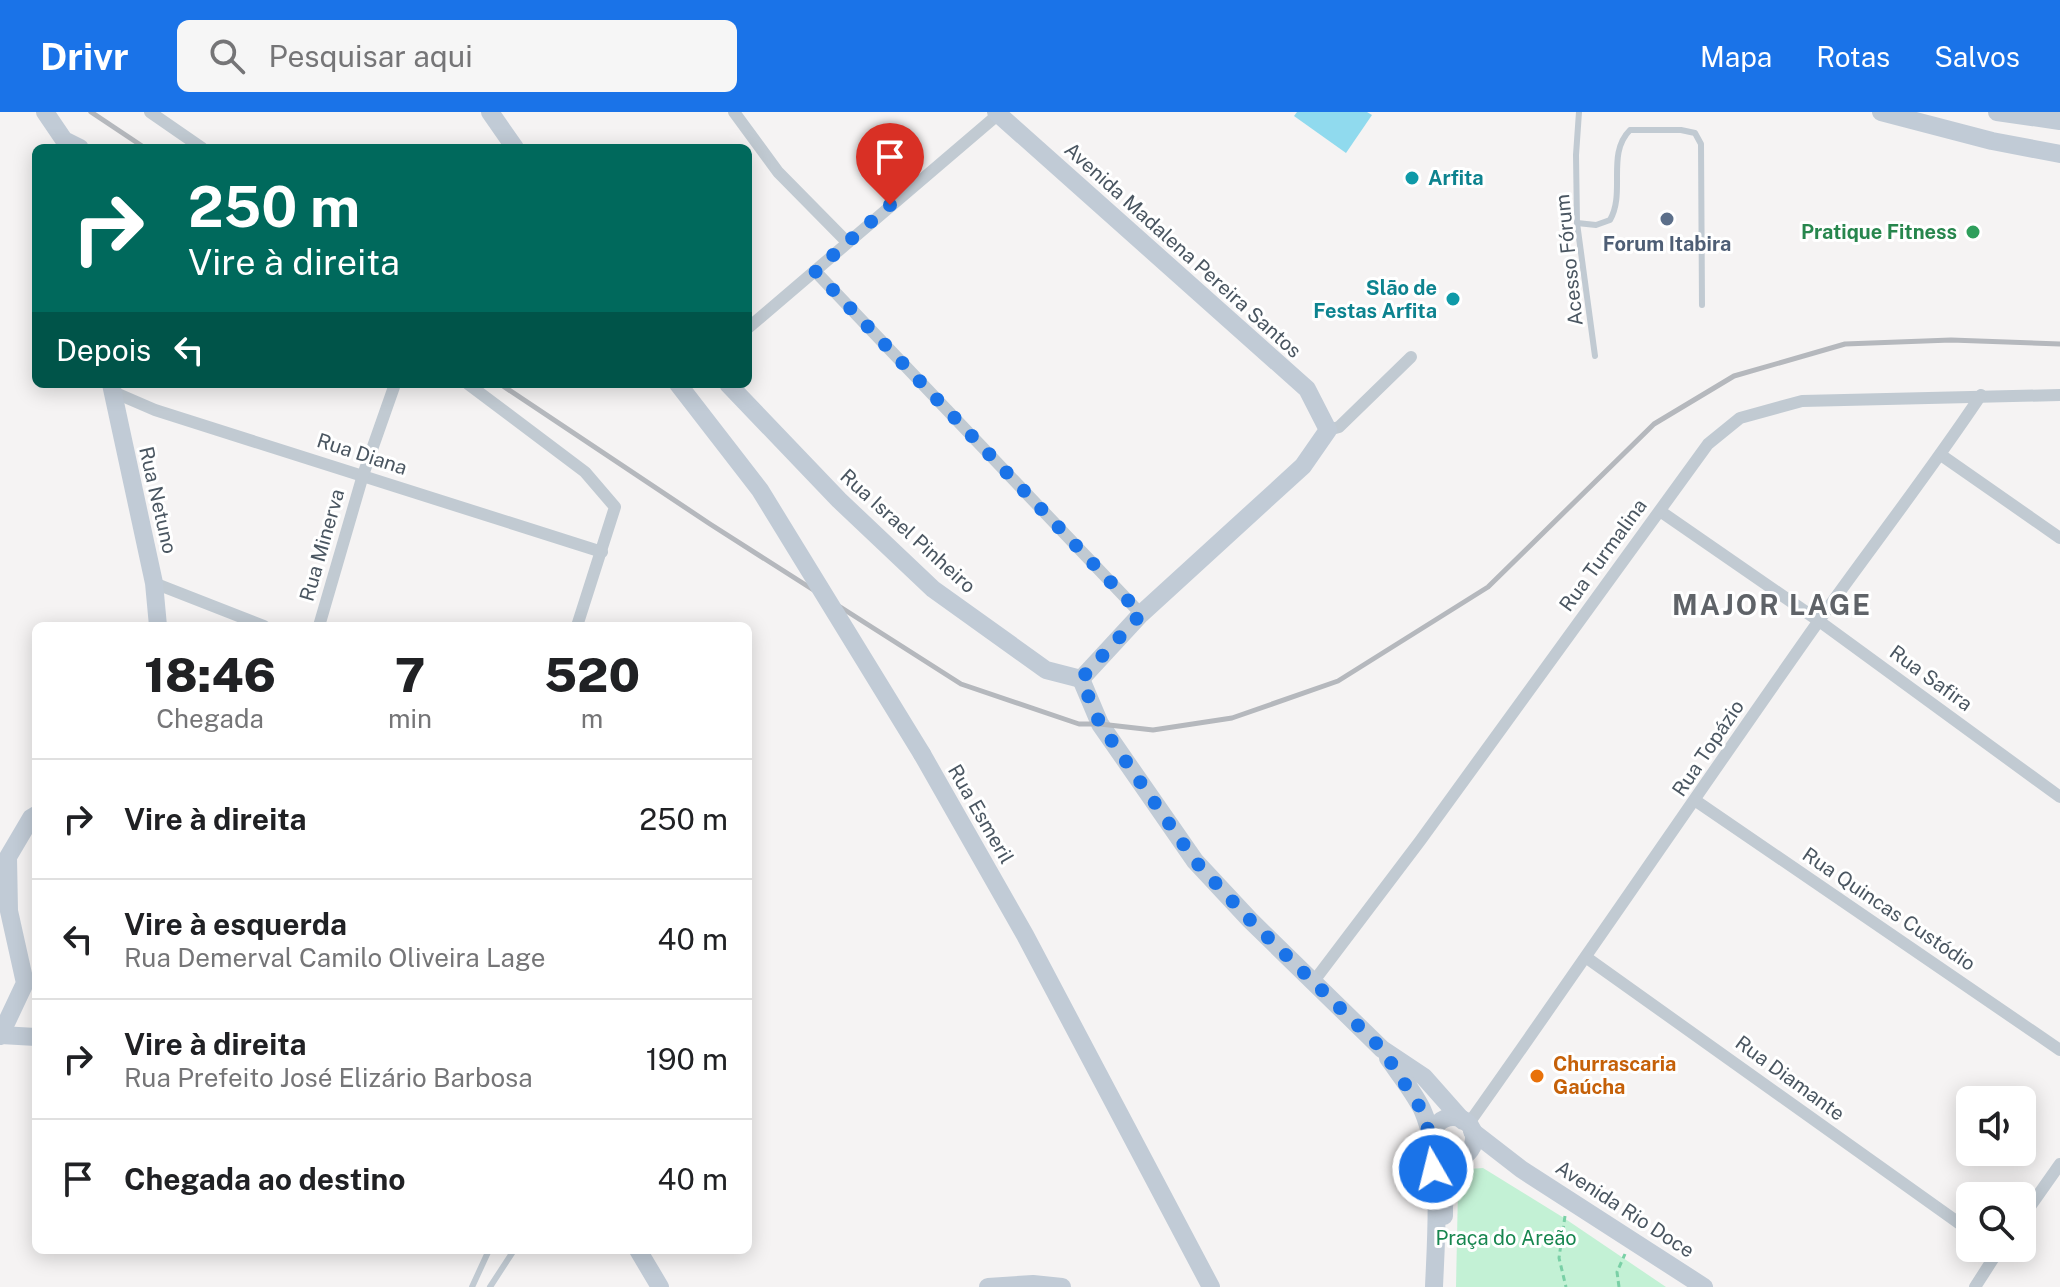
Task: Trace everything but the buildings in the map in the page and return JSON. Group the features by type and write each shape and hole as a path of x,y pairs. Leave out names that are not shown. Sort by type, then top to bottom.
{"street":[{"path":"45,112 64,140 72,144"},
{"path":"150,112 196,144"},
{"path":"490,112 512,144"},
{"path":"734,112 778,172 847,242"},
{"path":"1881,112 1992,141 2060,154"},
{"path":"1997,112 2060,121"},
{"path":"752,325 998,113"},
{"name":"Avenida Madalena Pereira Santos","path":"998,113 1307,389 1328,430"},
{"path":"815,271 1141,614"},
{"path":"1411,357 1339,427 1328,430 1303,466 1141,614 1081,679 1100,724 1195,861 1250,920 1382,1049 1424,1077 1468,1125 1472,1145 1461,1157 1444,1205 1443,1287"},
{"name":"Rua Netuno","path":"111,388 154,583 158,622"},
{"name":"Rua Diana","path":"113,388 155,410 602,552"},
{"name":"Rua Minerva","path":"320,622 363,475 394,388"},
{"path":"473,388 585,472 615,507 578,622"},
{"name":"Rua Esmeril","path":"681,388 760,490 922,754 1025,935 1211,1287"},
{"name":"Rua Israel Pinheiro","path":"732,388 839,500 933,589 1046,670 1081,679"},
{"name":"Rua Topázio","path":"1468,1125 1819,621 1941,455 1977,395"},
{"name":"Rua Turmalina","path":"1314,981 1420,841 1708,444 1740,418 1802,401 2060,395"},
{"path":"1941,455 2060,538"},
{"name":"Rua Safira","path":"1660,511 1819,621 2060,797"},
{"path":"154,583 254,622"},
{"name":"Rua Quincas Custódio","path":"1696,801 2060,1050"},
{"path":"32,817 8,857 9,911 30,979 0,1036 32,1037"},
{"name":"Rua Diamante","path":"1587,958 1956,1221"},
{"path":"1382,1049 1421,1109 1434,1148 1444,1158 1461,1157"},
{"path":"1434,1287 1436,1223 1432,1135 1438,1123 1451,1118 1468,1125"},
{"name":"Avenida Rio Doce","path":"1468,1125 1521,1169 1704,1287"},
{"name":"Avenida Rio Doce","path":"1461,1157 1478,1156 1521,1169"},
{"path":"2036,1198 2060,1164"},
{"path":"640,1254 660,1287"},
{"path":"1975,1287 1989,1262"},
{"path":"988,1287 1033,1284 1062,1287"}],"lane":[{"name":"Acesso Fórum","path":"1579,112 1577,223 1595,356"},
{"path":"1577,223 1596,225 1610,220 1617,208 1618,150 1622,138 1630,130 1695,133 1701,144 1702,305"},
{"path":"472,1287 487,1254"},
{"path":"490,1287 511,1254"}],"path":[{"path":"1566,1287 1559,1258 1564,1218 1574,1202"},
{"path":"1619,1287 1617,1272 1633,1240"}],"green space":[{"name":"Praça do Areão","path":"1483,1168 1666,1287 1456,1287 1458,1189 1468,1169"}],"water":[{"path":"1297,112 1367,112 1372,115 1346,153 1294,116"}],"railway":[{"path":"91,112 139,144"},
{"path":"506,388 710,524 961,684 1079,724 1153,730 1232,718 1338,681 1488,587 1654,424 1734,376 1845,344 1951,340 2060,344"}],"place":[{"name":"Arfita","path":"1412,178"},
{"name":"Forum Itabira","path":"1667,219"},
{"name":"Pratique Fitness","path":"1973,232"},
{"name":"Slão de Festas Arfita","path":"1453,299"},
{"name":"Churrascaria Gaúcha","path":"1537,1076"}],"district":[{"name":"MAJOR LAGE","path":"1772,604"}],"route":[{"path":"890,205 815,271 1141,614 1081,679 1100,724 1195,861 1250,920 1382,1049 1421,1109 1432,1142 1433,1169"}]}
